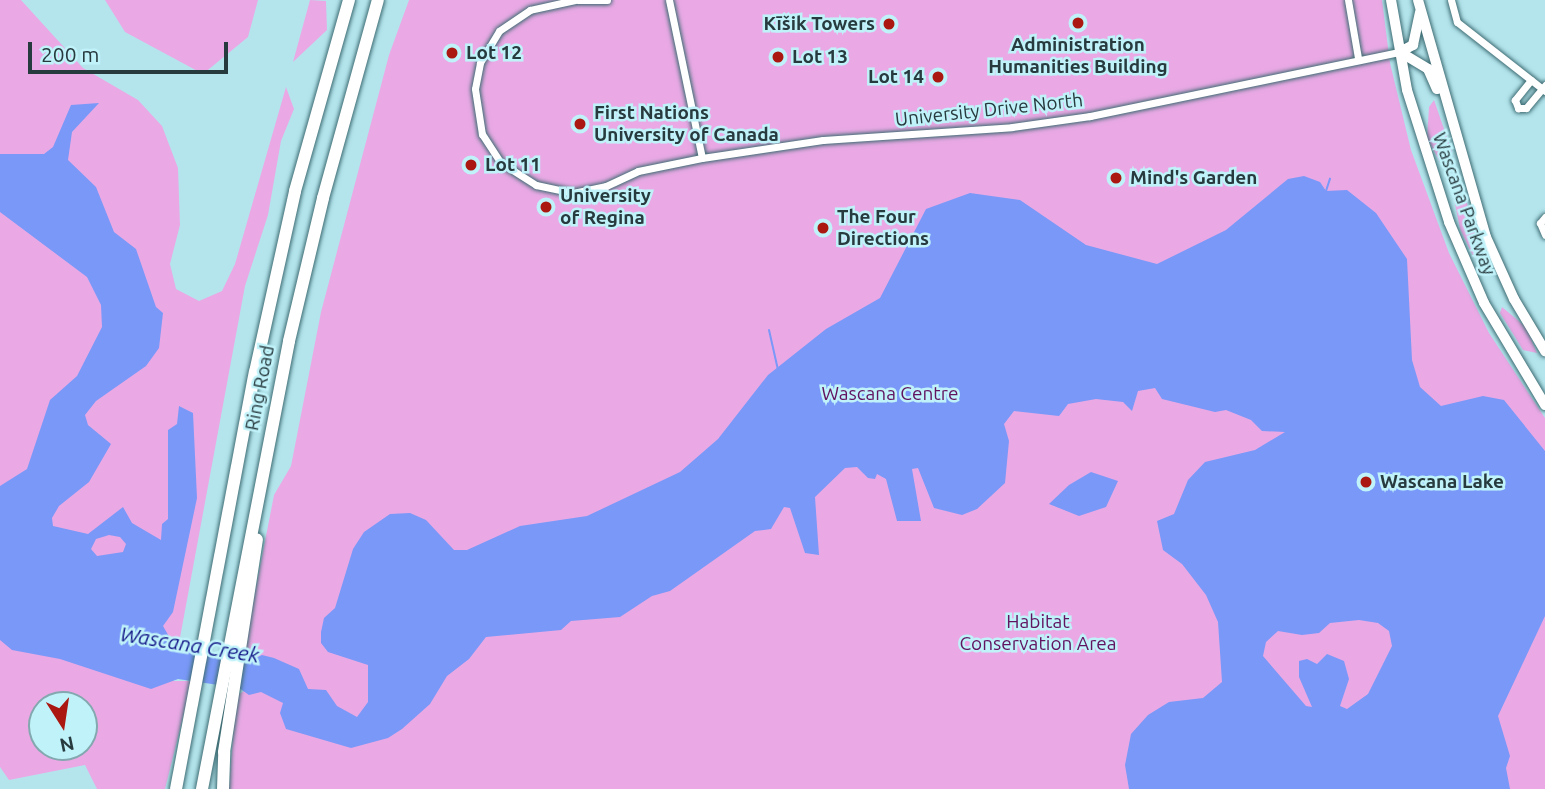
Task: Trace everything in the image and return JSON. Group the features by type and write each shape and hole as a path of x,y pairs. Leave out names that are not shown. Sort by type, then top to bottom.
{"highway":[{"name":"Ring Road","path":"175,789 292,204 349,0"},
{"name":"Ring Road","path":"234,650 289,341 323,198 378,0"},
{"path":"223,789 234,650"},
{"path":"202,789 218,697 234,650"}],"main road":[{"name":"Wascana Parkway","path":"1391,0 1400,52 1435,185 1468,272 1545,405"},
{"name":"Wascana Parkway","path":"1419,4 1453,129 1499,268 1545,351"},
{"path":"1400,52 1413,46 1419,4"},
{"path":"1400,52 1428,69 1453,129"}],"street":[{"name":"University Drive North","path":"607,0 576,0 530,9 499,31 488,46 476,77 475,102 482,134 500,162 536,185 573,193 606,186 638,171 702,158 823,140 1012,127 1090,116 1358,58 1400,52"},
{"path":"669,0 702,158"},
{"path":"1348,0 1358,58"},
{"path":"1451,0 1457,22 1544,88 1527,108 1518,108 1515,100 1531,80"},
{"path":"1544,234 1540,223 1545,218"}],"green space":[{"path":"0,0 21,0 83,68 138,100 162,126 178,168 180,225 170,264 176,289 199,301 222,291 235,264 286,87 294,109 281,141 268,215 245,286 172,681 192,681 165,789 97,789 85,765 9,780 0,767"},
{"path":"105,0 258,0 248,37 203,74 125,32"},
{"path":"310,0 326,1 327,30 293,62"},
{"name":"Wascana Centre","path":"409,0 1382,0 1390,63 1411,150 1449,253 1489,333 1545,418 1545,789 229,789 236,696 244,691 251,660 243,654 274,495 291,466 321,312 389,55"},
{"path":"1434,100 1452,152 1440,162 1427,138 1429,107"},
{"path":"1458,183 1465,193 1472,227 1484,246 1481,257 1473,256 1460,229 1452,189"},
{"path":"1502,307 1526,327 1537,353 1523,350 1500,313"}],"water":[{"name":"Wascana Lake","path":"99,103 72,132 68,160 96,187 114,232 136,249 156,307 163,313 159,348 146,366 96,401 85,415 88,425 111,444 89,482 59,506 52,518 53,526 88,534 123,507 132,523 161,540 162,524 168,519 168,430 177,424 179,406 193,413 197,498 173,612 163,626 171,640 185,650 251,660 262,655 299,669 308,689 326,690 337,706 357,717 368,702 368,665 328,652 321,643 321,632 324,618 335,608 353,549 364,532 390,514 410,513 426,520 454,550 467,550 520,526 587,516 680,472 718,439 768,375 826,329 880,298 926,209 970,193 1020,200 1086,245 1157,264 1226,230 1288,179 1304,176 1320,182 1326,191 1347,190 1376,213 1407,259 1412,360 1420,387 1441,406 1483,396 1504,400 1545,451 1545,616 1498,716 1510,756 1506,768 1510,789 1129,789 1125,765 1131,734 1148,715 1169,702 1203,698 1222,682 1218,622 1206,595 1182,564 1163,550 1157,521 1174,514 1188,480 1205,462 1255,450 1285,432 1262,431 1251,420 1226,410 1215,412 1162,399 1155,388 1138,391 1132,411 1123,402 1096,399 1068,404 1059,416 1014,411 1004,424 1009,441 1005,483 977,509 962,515 934,508 918,468 912,469 921,521 897,521 886,479 877,474 875,479 868,478 857,467 845,468 815,497 819,555 805,553 790,508 784,507 771,529 755,531 670,591 652,596 620,617 571,621 561,630 486,637 469,659 447,676 430,704 402,729 388,738 351,748 286,729 280,713 283,703 261,692 249,695 239,688 178,679 151,689 60,659 12,650 0,640 0,486 27,469 50,400 77,376 102,327 101,305 87,277 0,212 0,154 44,154 53,147 71,105","holes":["109,535 120,537 126,544 123,552 97,556 91,549 96,539","1359,620 1378,623 1389,631 1392,646 1368,694 1347,709 1340,706 1349,679 1344,661 1327,654 1317,664 1307,659 1299,661 1299,677 1312,707 1306,706 1263,656 1266,642 1278,631 1302,635 1319,633 1330,623"]},
{"path":"1091,472 1118,481 1106,507 1079,516 1049,504 1069,485"}],"waterway":[{"path":"1326,191 1330,179"},
{"path":"769,330 778,370"}],"place":[{"name":"Administration Humanities Building","path":"1078,23"},
{"name":"Kīšik Towers","path":"889,24"},
{"name":"Lot 12","path":"452,53"},
{"name":"Lot 13","path":"778,57"},
{"name":"Lot 14","path":"938,77"},
{"name":"First Nations University of Canada","path":"580,124"},
{"name":"Lot 11","path":"471,165"},
{"name":"Mind's Garden","path":"1116,178"},
{"name":"University of Regina","path":"546,207"},
{"name":"The Four Directions","path":"823,228"},
{"name":"Wascana Lake","path":"1366,482"}],"park label":[{"name":"Habitat Conservation Area","path":"1038,633"}],"water label":[{"name":"Wascana Creek","path":"190,644"}]}
